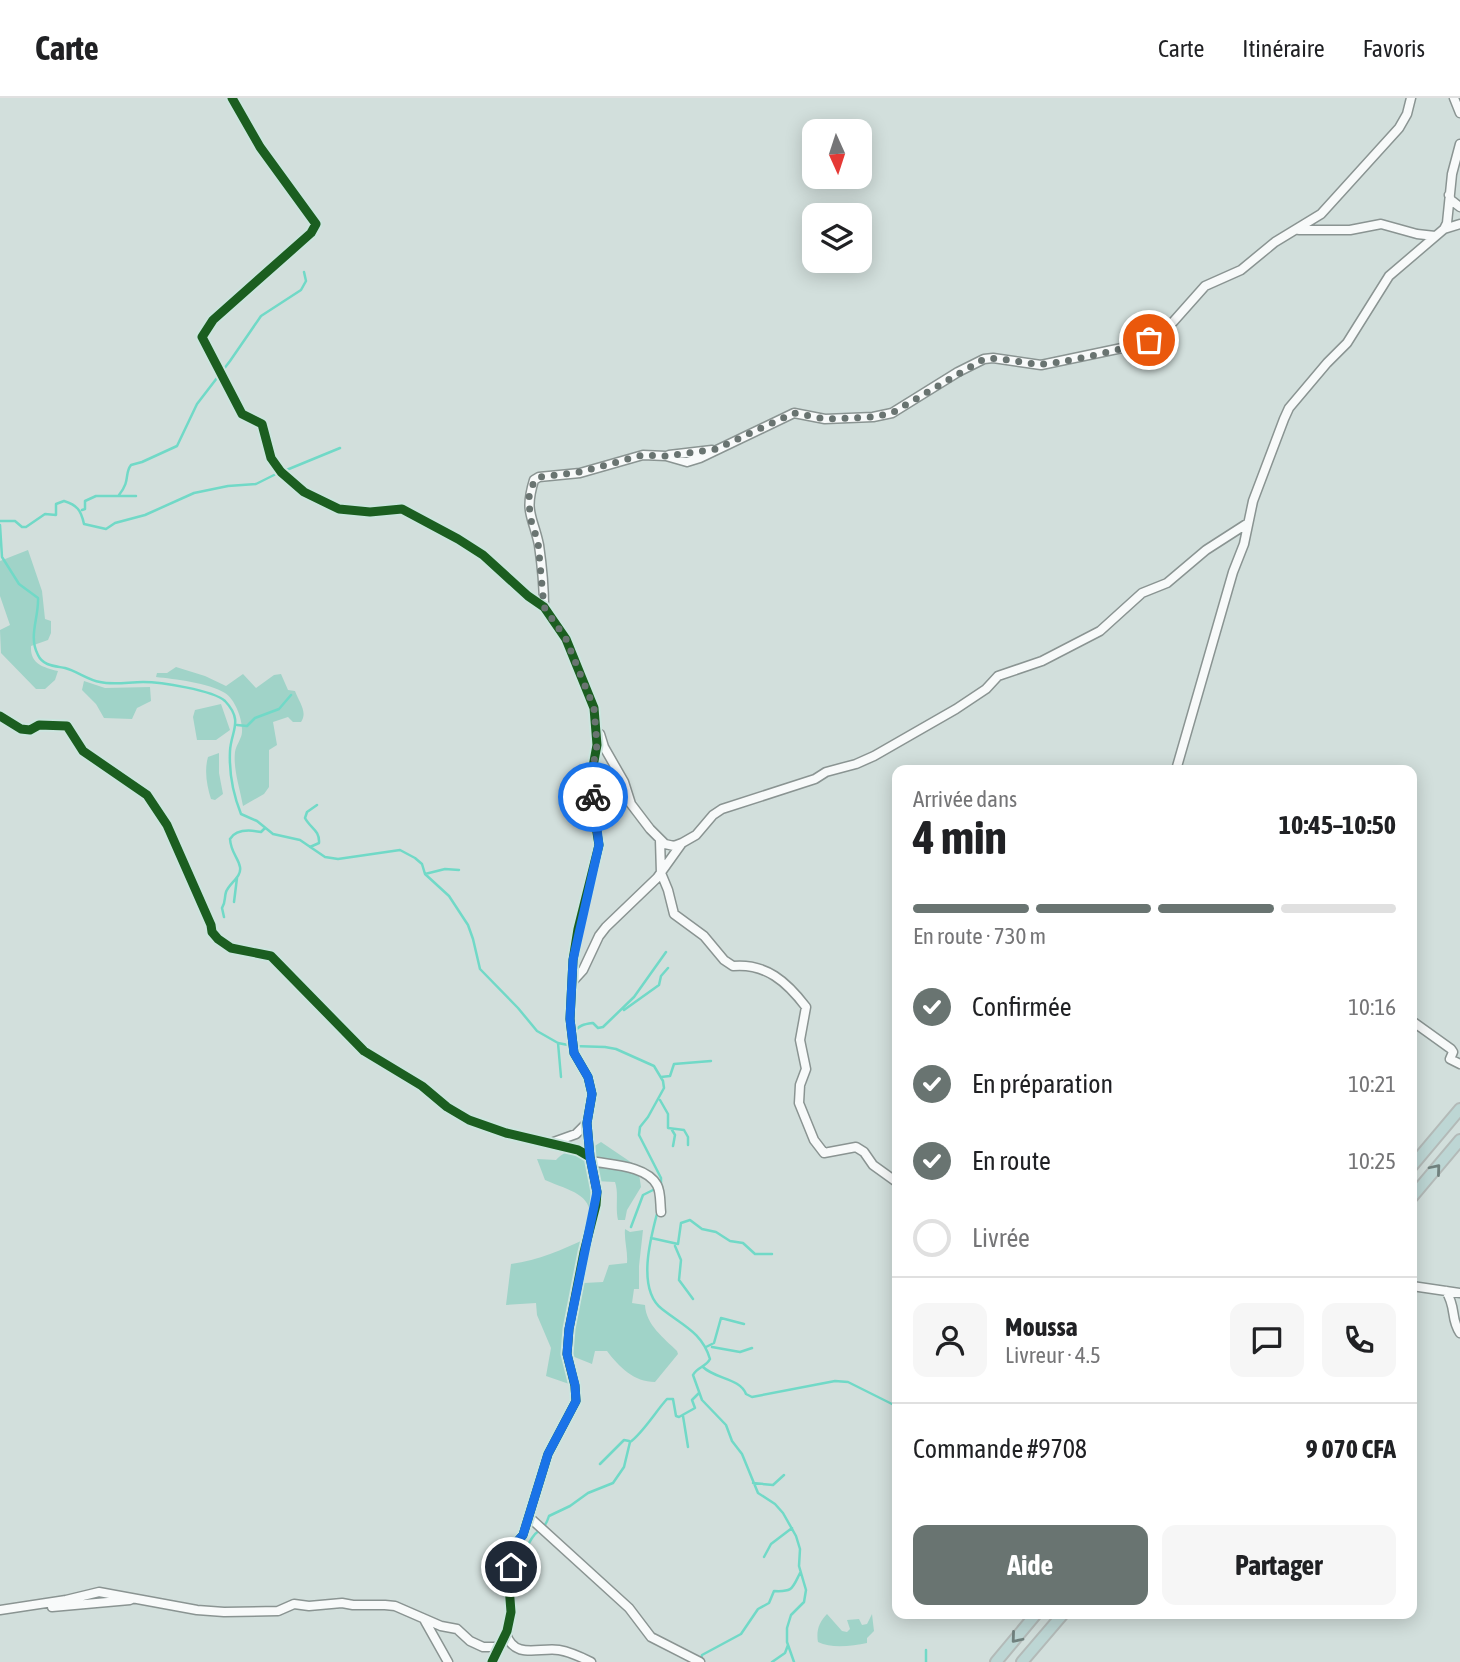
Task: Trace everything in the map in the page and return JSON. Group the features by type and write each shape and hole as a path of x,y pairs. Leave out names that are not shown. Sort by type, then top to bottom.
{"highway":[{"path":"1417,1160 1460,1109"},
{"path":"1417,1191 1460,1140"},
{"path":"996,1662 1032,1619"},
{"path":"1023,1662 1059,1619"}],"street":[{"path":"232,98 260,147 316,224 312,233 213,320 202,337 242,414 262,424 271,458 281,472 304,492 339,509 370,512 402,509 483,555 544,607 566,639 594,708 604,747 624,782 631,804 660,840 669,845 682,843 696,835 713,815 722,809 800,785 825,772 874,756 956,709 986,689 998,676 1041,661 1100,631 1142,593 1167,583 1206,550 1248,523"},
{"path":"544,607 538,542 530,517 529,497 534,481 539,477 580,472 643,455 666,456 687,461 700,458 794,413 825,419 873,417 892,413 984,359 1041,365 1141,344 1172,322 1205,286 1241,270 1275,242 1321,214 1399,128 1407,114 1411,98"},
{"path":"1454,98 1460,113"},
{"path":"1444,229 1447,223 1452,174 1460,144"},
{"path":"1449,195 1460,208"},
{"path":"1177,765 1256,491 1289,408 1347,343 1389,276 1444,229 1460,224"},
{"path":"1296,230 1350,230 1381,225 1435,236"},
{"path":"492,1662 506,1634 511,1612 509,1586 512,1575 509,1551 523,1535 548,1454 576,1401 567,1354 569,1329 597,1192 590,1159 587,1123 592,1094 588,1077 574,1053 571,1041 572,982 578,929 599,845 592,772 597,745 594,708"},
{"path":"0,716 20,729 30,730 39,725 67,726 83,751 147,795 167,825 212,932 231,948 271,956 364,1051 422,1086 447,1107 469,1120 506,1133 584,1152 590,1159 647,1174 656,1182 661,1212"},
{"path":"660,840 661,873 674,914 704,936 724,960 733,966 750,965 775,975 793,989 806,1007 800,1040 806,1069 800,1085 799,1103 814,1140 824,1153 856,1147 864,1152 873,1165 892,1179"},
{"path":"572,982 583,970 598,936 661,873 682,843"},
{"path":"1417,1025 1451,1049 1453,1052 1450,1059 1460,1064"},
{"path":"547,1143 567,1139 587,1123"},
{"path":"1417,1287 1460,1293"},
{"path":"1446,1291 1453,1302 1453,1320 1460,1333"},
{"path":"529,1517 629,1608 651,1637 700,1662"},
{"path":"0,1610 99,1592 197,1610 224,1612 278,1611 294,1604 385,1605 440,1626 457,1629 470,1642 483,1647 498,1647"},
{"path":"423,1618 430,1626 442,1655 448,1662"},
{"path":"506,1634 513,1647 522,1651 563,1650 591,1662"}],"green space":[{"path":"28,550 42,591 45,619 51,621 48,640 31,646 31,652 38,664 58,671 55,680 45,689 36,689 1,653 0,630 10,625 0,596 0,561"},
{"path":"176,667 226,686 243,674 256,688 274,675 281,674 288,690 295,691 302,707 303,718 301,722 293,722 288,717 273,722 277,745 269,750 269,787 264,794 243,806 235,759 242,727 238,710 232,700 225,693 210,687 156,677 157,673 167,673"},
{"path":"84,681 105,688 150,687 151,701 137,708 132,719 104,718 96,704 82,690"},
{"path":"221,704 230,730 216,740 197,740 193,717 195,710"},
{"path":"219,753 223,794 215,800 211,799 206,768 208,757"},
{"path":"601,1142 638,1167 641,1187 627,1210 625,1220 618,1220 615,1182 595,1181 598,1212 584,1283 603,1282 609,1265 627,1263 625,1229 630,1232 643,1230 639,1289 634,1289 632,1303 645,1305 652,1325 678,1354 655,1382 640,1379 628,1372 607,1351 595,1351 592,1364 567,1354 575,1386 546,1376 551,1348 537,1315 536,1303 506,1305 511,1264 550,1254 587,1238 590,1224 588,1204 576,1193 545,1180 537,1159 556,1160 576,1150 585,1152"},
{"path":"827,1614 842,1631 847,1632 850,1629 847,1620 859,1619 862,1625 867,1624 872,1614 874,1631 867,1638 867,1643 829,1646 818,1642 820,1623"}],"waterway":[{"path":"119,495 131,465 177,446 197,404 261,316 301,290 306,281 304,272"},
{"path":"284,471 340,448"},
{"path":"0,521 15,521 26,527 45,514 56,515 56,504 64,501 78,509 84,524 106,529 115,523 145,515 194,493 256,484 278,473"},
{"path":"82,510 85,509 85,501 96,496 136,496"},
{"path":"0,525 2,557 19,584 38,598 34,641 43,661 100,682 173,685 219,697 234,714 230,767 241,814 257,821 273,834 300,840 325,857 338,859 400,850 415,858 422,864 425,874 449,896 468,925 480,969 537,1031 558,1043 616,1049 654,1066 664,1088 640,1127 639,1135 661,1178 661,1186"},
{"path":"237,725 247,726 255,718 279,709 291,695"},
{"path":"310,847 319,843 319,839 305,818 307,812 317,805"},
{"path":"224,917 222,908 226,892 240,871 230,839 240,832 261,832 265,828"},
{"path":"425,874 445,869 459,870"},
{"path":"234,902 237,878"},
{"path":"575,1033 588,1024 603,1027 634,997 666,952"},
{"path":"624,1010 659,985 661,976 668,968"},
{"path":"558,1043 561,1077"},
{"path":"661,1077 670,1076 674,1064 711,1061"},
{"path":"660,1100 668,1114 668,1128 684,1130 688,1145"},
{"path":"672,1130 675,1135 673,1146"},
{"path":"631,1227 643,1195 657,1188"},
{"path":"658,1210 648,1262 649,1289 662,1309 702,1342 710,1359 693,1375 702,1400 726,1425 732,1441 742,1454 758,1493 783,1513 800,1549 799,1566 806,1590 804,1602 791,1615 787,1628 787,1642 794,1662"},
{"path":"651,1238 678,1244 681,1223 690,1220 702,1229 716,1232 730,1241 743,1243 755,1254 772,1254"},
{"path":"675,1246 681,1260 679,1280 693,1299"},
{"path":"706,1347 714,1343 721,1318 744,1324"},
{"path":"712,1347 740,1352 752,1348"},
{"path":"703,1367 738,1385 752,1397 835,1381 848,1382 892,1404"},
{"path":"518,1587 526,1549 549,1516 588,1493 613,1483 624,1467 630,1442 667,1399 673,1399 676,1416 679,1417 695,1408 692,1400 699,1393"},
{"path":"683,1416 688,1447"},
{"path":"600,1464 624,1440 629,1441"},
{"path":"753,1483 773,1485 784,1475"},
{"path":"764,1557 771,1544 792,1528"},
{"path":"701,1659 702,1655 741,1634 758,1609 769,1603 774,1591 791,1588 800,1573"},
{"path":"772,1662 785,1653 788,1645"},
{"path":"926,1650 926,1662"}],"cycle path":[{"path":"232,98 260,147 316,224 311,233 213,320 202,337 242,414 262,424 271,458 281,472 304,492 339,509 370,512 402,509 483,555 544,607 566,639 594,708 597,745 592,772 599,845 578,929 573,960 570,1019 574,1053 588,1077 592,1094 587,1123 590,1157"},
{"path":"0,716 21,729 30,730 39,725 67,726 83,751 147,795 167,825 212,932 231,948 271,956 364,1051 422,1086 447,1107 469,1120 506,1133 578,1150 590,1157 597,1192 596,1205 569,1329 567,1354 576,1401 548,1454 523,1535 509,1551 512,1575 509,1586 511,1612 507,1631 492,1662"}],"way so far":[{"path":"593,797 592,772 597,745 594,708 566,639 544,607 538,542 530,517 529,497 534,481 539,477 580,472 643,455 666,456 716,449 794,413 825,419 873,417 892,413 973,363 984,359 1041,365 1149,340"}],"route":[{"path":"511,1567 509,1551 523,1535 548,1454 576,1401 567,1354 569,1329 597,1192 587,1123 592,1094 588,1077 574,1053 570,1019 573,960 578,929 599,845 593,797"}]}
